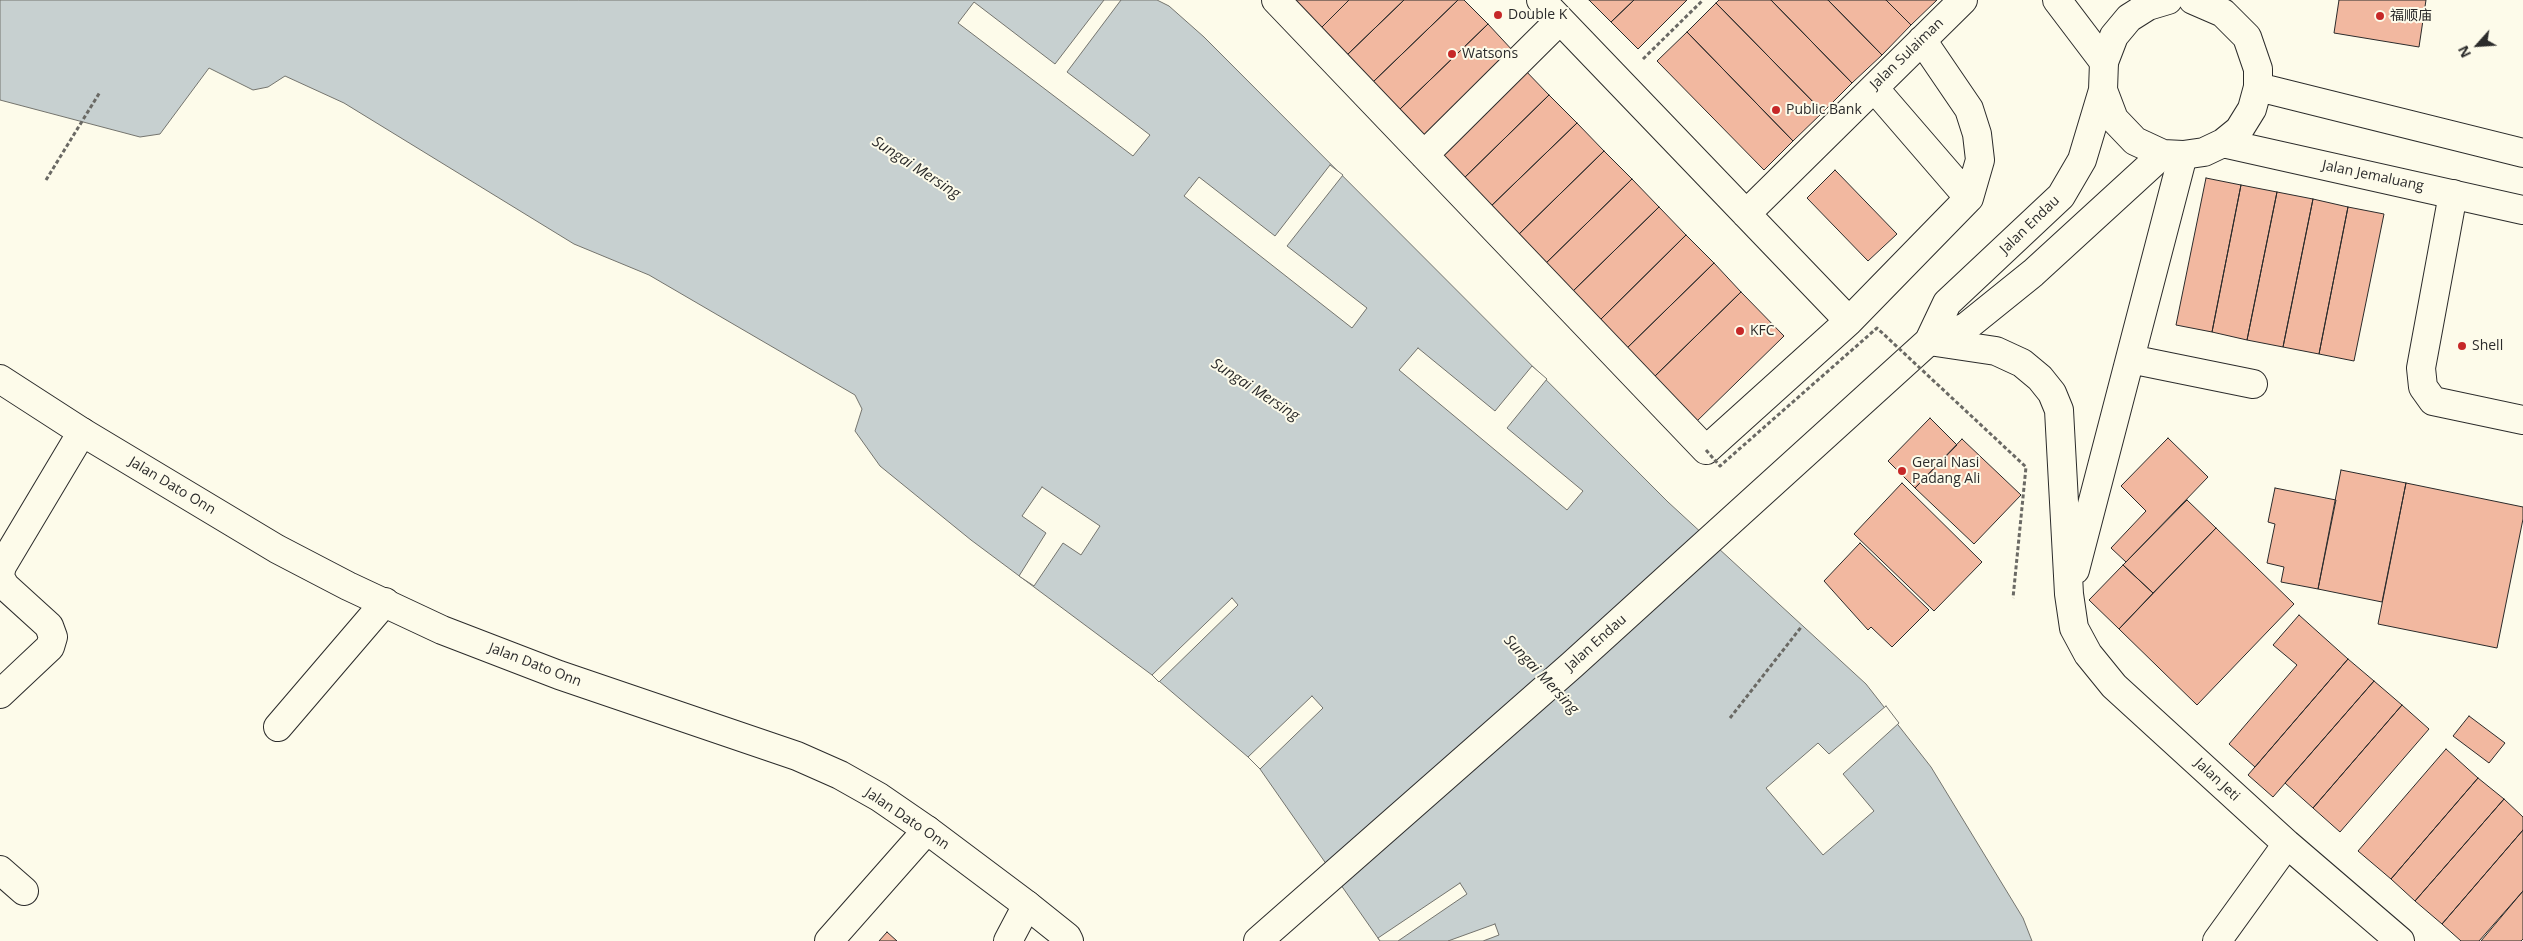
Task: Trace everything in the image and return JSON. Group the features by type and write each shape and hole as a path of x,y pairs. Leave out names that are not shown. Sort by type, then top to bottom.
{"main road":[{"path":"1276,0 1706,450 1849,321 1969,198 1980,160 1977,134 1970,109 1922,40"},
{"path":"1541,0 1849,321"},
{"name":"Jalan Sulaiman","path":"1746,214 1963,0"},
{"path":"2057,0 2104,62"},
{"path":"2168,0 2148,6 2129,18 2114,36 2104,62 2103,90 2114,119 2135,141 2173,154 2204,152 2223,143 2239,130 2252,109 2258,86 2258,69 2247,37 2224,13 2208,4 2193,0"},
{"path":"1424,155 1560,20"},
{"path":"2258,86 2523,153"},
{"path":"1874,88 1969,198"},
{"name":"Jalan Endau","path":"1929,341 1947,303 2061,196 2082,160 2103,90"},
{"name":"Jalan Jemaluang","path":"2223,143 2523,210"},
{"path":"2069,594 2130,359 2173,154"},
{"name":"Jalan Endau","path":"1258,941 1572,665 1929,341 1966,327 2033,273 2173,154"},
{"path":"2453,194 2421,368 2423,387 2433,401 2523,420"},
{"name":"Jalan Jeti","path":"1929,341 1996,351 2022,363 2040,378 2052,393 2059,410 2069,594 2074,628 2088,654 2114,686 2286,844 2400,941"},
{"path":"2130,359 2253,384"},
{"name":"Jalan Dato Onn","path":"0,379 82,432 277,549 442,630 559,675 797,756 840,775 879,797 927,830 1072,940"},
{"path":"0,694 50,647 53,637 49,626 5,586 0,576 2,566 82,432"},
{"path":"278,727 385,602"},
{"path":"829,941 927,830"},
{"path":"2217,941 2286,844"},
{"path":"0,870 24,891"},
{"path":"1008,941 1027,905"}],"path":[{"path":"1619,82 1704,0"},
{"path":"46,180 100,92"},
{"path":"1706,450 1720,466 1877,328 2026,467 2013,598"},
{"path":"1730,718 1802,626"}],"water":[{"name":"Sungai Mersing","path":"0,0 1157,0 1169,6 1204,37 1668,502 1866,684 1931,767 2023,918 2032,941 1380,941 1260,769 1152,675 971,540 880,466 855,431 862,409 855,395 649,275 574,244 344,103 285,76 268,87 253,90 209,68 160,134 140,137 0,100"}],"pier":[{"path":"1104,0 1121,0 1067,72 1150,135 1133,156 958,23 974,2 1055,64"},
{"path":"1330,165 1343,175 1287,246 1367,308 1352,328 1184,196 1199,177 1275,236"},
{"path":"1418,348 1495,411 1532,366 1547,379 1507,428 1583,491 1567,510 1399,370"},
{"path":"1042,487 1100,526 1081,555 1063,543 1034,586 1019,576 1046,533 1022,516"},
{"path":"1232,598 1238,605 1159,682 1152,675"},
{"path":"1312,696 1323,708 1260,769 1248,757"},
{"path":"1886,706 1899,723 1843,774 1874,811 1823,855 1766,788 1818,743 1829,754"},
{"path":"1460,883 1467,894 1398,941 1380,941 1378,938"},
{"path":"1495,924 1499,935 1483,941 1448,941"}],"building":[{"path":"1295,0 1349,0 1321,28"},
{"path":"1349,0 1404,0 1347,55 1321,28"},
{"path":"1404,0 1458,0 1373,82 1347,55"},
{"path":"1458,0 1464,0 1488,24 1400,109 1373,82"},
{"path":"1589,0 1634,0 1611,22"},
{"path":"1634,0 1687,0 1638,49 1611,22"},
{"path":"1719,0 1771,0 1852,83 1823,112 1716,3"},
{"path":"1771,0 1828,0 1882,55 1852,83"},
{"path":"1828,0 1886,0 1911,25 1882,55"},
{"path":"1886,0 1937,0 1911,25"},
{"name":"福顺庙","path":"2339,0 2426,0 2419,47 2334,33"},
{"path":"1716,3 1823,112 1793,141 1687,32"},
{"path":"1488,24 1514,52 1426,137 1400,109"},
{"path":"1687,32 1793,141 1764,170 1657,61"},
{"path":"1522,67 1549,95 1461,181 1434,153"},
{"path":"1549,95 1577,123 1488,209 1461,181"},
{"path":"1577,123 1604,151 1515,238 1488,209"},
{"path":"1604,151 1632,179 1543,266 1515,238"},
{"path":"1835,170 1897,234 1868,261 1807,198"},
{"path":"2206,178 2241,185 2212,332 2176,325"},
{"path":"1632,179 1659,207 1570,294 1543,266"},
{"path":"2241,185 2277,192 2247,340 2212,332"},
{"path":"2277,192 2313,199 2283,347 2247,340"},
{"path":"2313,199 2348,207 2319,354 2283,347"},
{"path":"1659,207 1686,235 1598,322 1570,294"},
{"path":"2348,207 2384,214 2354,361 2319,354"},
{"path":"1686,235 1714,263 1625,350 1598,322"},
{"path":"1714,263 1741,292 1653,378 1625,350"},
{"path":"1741,292 1784,336 1695,423 1653,378"},
{"path":"1930,418 1957,445 1915,488 1888,461"},
{"path":"2168,438 2208,477 2126,562 2111,548 2146,511 2121,486"},
{"path":"1962,439 2021,495 1974,544 1915,488"},
{"path":"2341,470 2406,483 2382,602 2318,589"},
{"path":"1902,483 1982,562 1934,611 1854,534"},
{"path":"2406,483 2523,507 2523,519 2497,648 2378,624"},
{"path":"2275,488 2336,500 2318,589 2281,582 2284,567 2267,563 2275,524 2268,522"},
{"path":"2187,500 2216,528 2153,593 2123,565"},
{"path":"2216,528 2294,604 2197,705 2119,629"},
{"path":"1860,543 1929,610 1892,647 1871,627 1868,630 1824,581"},
{"path":"2123,565 2153,593 2119,629 2089,600"},
{"path":"2299,615 2348,659 2255,767 2229,744 2297,665 2273,645"},
{"path":"2348,659 2374,681 2273,797 2248,775"},
{"path":"2374,681 2402,705 2313,808 2285,783"},
{"path":"2402,705 2429,729 2340,832 2313,808"},
{"path":"2469,716 2505,743 2489,763 2453,736"},
{"path":"2446,749 2478,778 2391,879 2358,851"},
{"path":"2478,778 2504,799 2415,901 2391,879"},
{"path":"2504,799 2523,817 2523,830 2442,924 2415,901"},
{"path":"2523,830 2523,891 2479,941 2461,941 2442,924"},
{"path":"2523,891 2523,939 2521,941 2481,941"},
{"path":"887,932 897,941 879,941"}],"place":[{"name":"Double K","path":"1498,15"},
{"name":"福顺庙","path":"2380,16"},
{"name":"Watsons","path":"1452,54"},
{"name":"Public Bank","path":"1776,110"},
{"name":"KFC","path":"1740,331"},
{"name":"Shell","path":"2462,346"},
{"name":"Gerai Nasi Padang Ali","path":"1902,471"}]}
